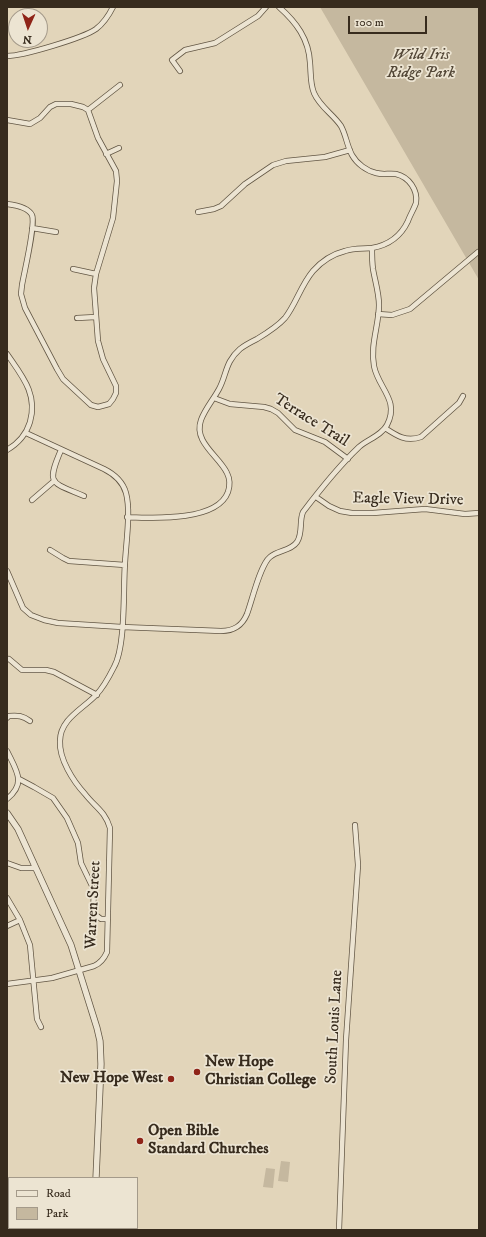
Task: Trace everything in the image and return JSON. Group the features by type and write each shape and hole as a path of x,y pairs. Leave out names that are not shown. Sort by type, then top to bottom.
{"street":[{"path":"7,56 25,54 85,35 96,29 104,21 113,7"},
{"path":"180,71 172,60 183,52 214,43 258,16 266,7"},
{"path":"127,517 167,518 188,516 211,508 221,502 226,496 229,485 228,475 203,441 200,433 200,423 221,385 225,370 234,355 244,346 270,331 284,318 291,309 306,281 318,266 328,258 340,252 356,248 372,248 388,243 397,237 406,225 415,205 416,197 412,185 404,177 396,174 378,174 370,172 356,162 340,126 318,101 314,93 311,83 309,55 304,38 294,21 278,7"},
{"path":"88,110 120,86"},
{"path":"7,120 30,124 40,118 50,107 56,104 62,103 78,105 88,110 98,138 116,171 117,181 111,227 96,274 94,293 100,351 116,386 114,400 108,404 98,406 91,405 63,379 25,308 22,285 32,228 32,215 28,211 17,206 7,204"},
{"path":"106,154 118,148"},
{"path":"198,212 221,206 245,184 273,165 286,161 325,157 350,150"},
{"path":"32,228 56,232"},
{"path":"7,572 23,608 31,615 38,618 58,623 221,631 228,631 237,628 245,619 266,561 274,554 290,548 297,542 300,533 302,514 359,447 385,428 390,415 391,402 378,378 373,361 373,348 378,314 378,295 372,263 372,248"},
{"path":"378,314 392,315 410,309 478,252"},
{"path":"73,269 96,274"},
{"path":"77,318 96,317"},
{"path":"7,354 27,383 32,403 32,414 26,434 17,445 7,450"},
{"path":"385,428 403,438 413,439 421,437 459,403 463,396"},
{"name":"Terrace Trail","path":"214,398 230,404 271,409 278,413 295,430 325,442 348,459"},
{"name":"Warren Street","path":"26,434 104,469 117,478 126,492 127,517 125,565 122,627 118,661 109,678 97,695 65,724 60,732 60,749 62,758 85,795 107,818 110,828 107,952 105,958 100,963 80,971 97,1028 101,1052 96,1177"},
{"path":"61,450 53,469 52,476 54,481 59,486 84,496"},
{"path":"32,500 54,481"},
{"name":"Eagle View Drive","path":"316,497 329,506 340,511 352,513 425,509 465,514 479,513"},
{"path":"50,550 69,561 125,565"},
{"path":"9,660 22,670 46,670 54,672 97,695"},
{"path":"7,718 9,716 18,715 25,717 30,721"},
{"path":"7,751 19,774 18,784 13,794 7,799"},
{"path":"19,780 53,798 68,818 78,843 81,863 94,890 93,912 101,919 107,919"},
{"path":"7,813 18,830 71,945 80,971 34,981 7,984"},
{"name":"South Louis Lane","path":"339,1230 346,1040 358,865 355,825"},
{"path":"7,863 21,868 35,868"},
{"path":"7,898 20,920 30,945 37,1020 41,1027"},
{"path":"7,926 20,920"}],"green space":[{"name":"Wild Iris Ridge Park","path":"320,7 479,7 479,280"},
{"path":"281,1161 290,1162 288,1182 278,1181"},
{"path":"266,1168 275,1169 273,1188 263,1187"}],"place":[{"name":"New Hope Christian College","path":"197,1072"},
{"name":"New Hope West","path":"171,1079"},
{"name":"Open Bible Standard Churches","path":"140,1141"}]}
